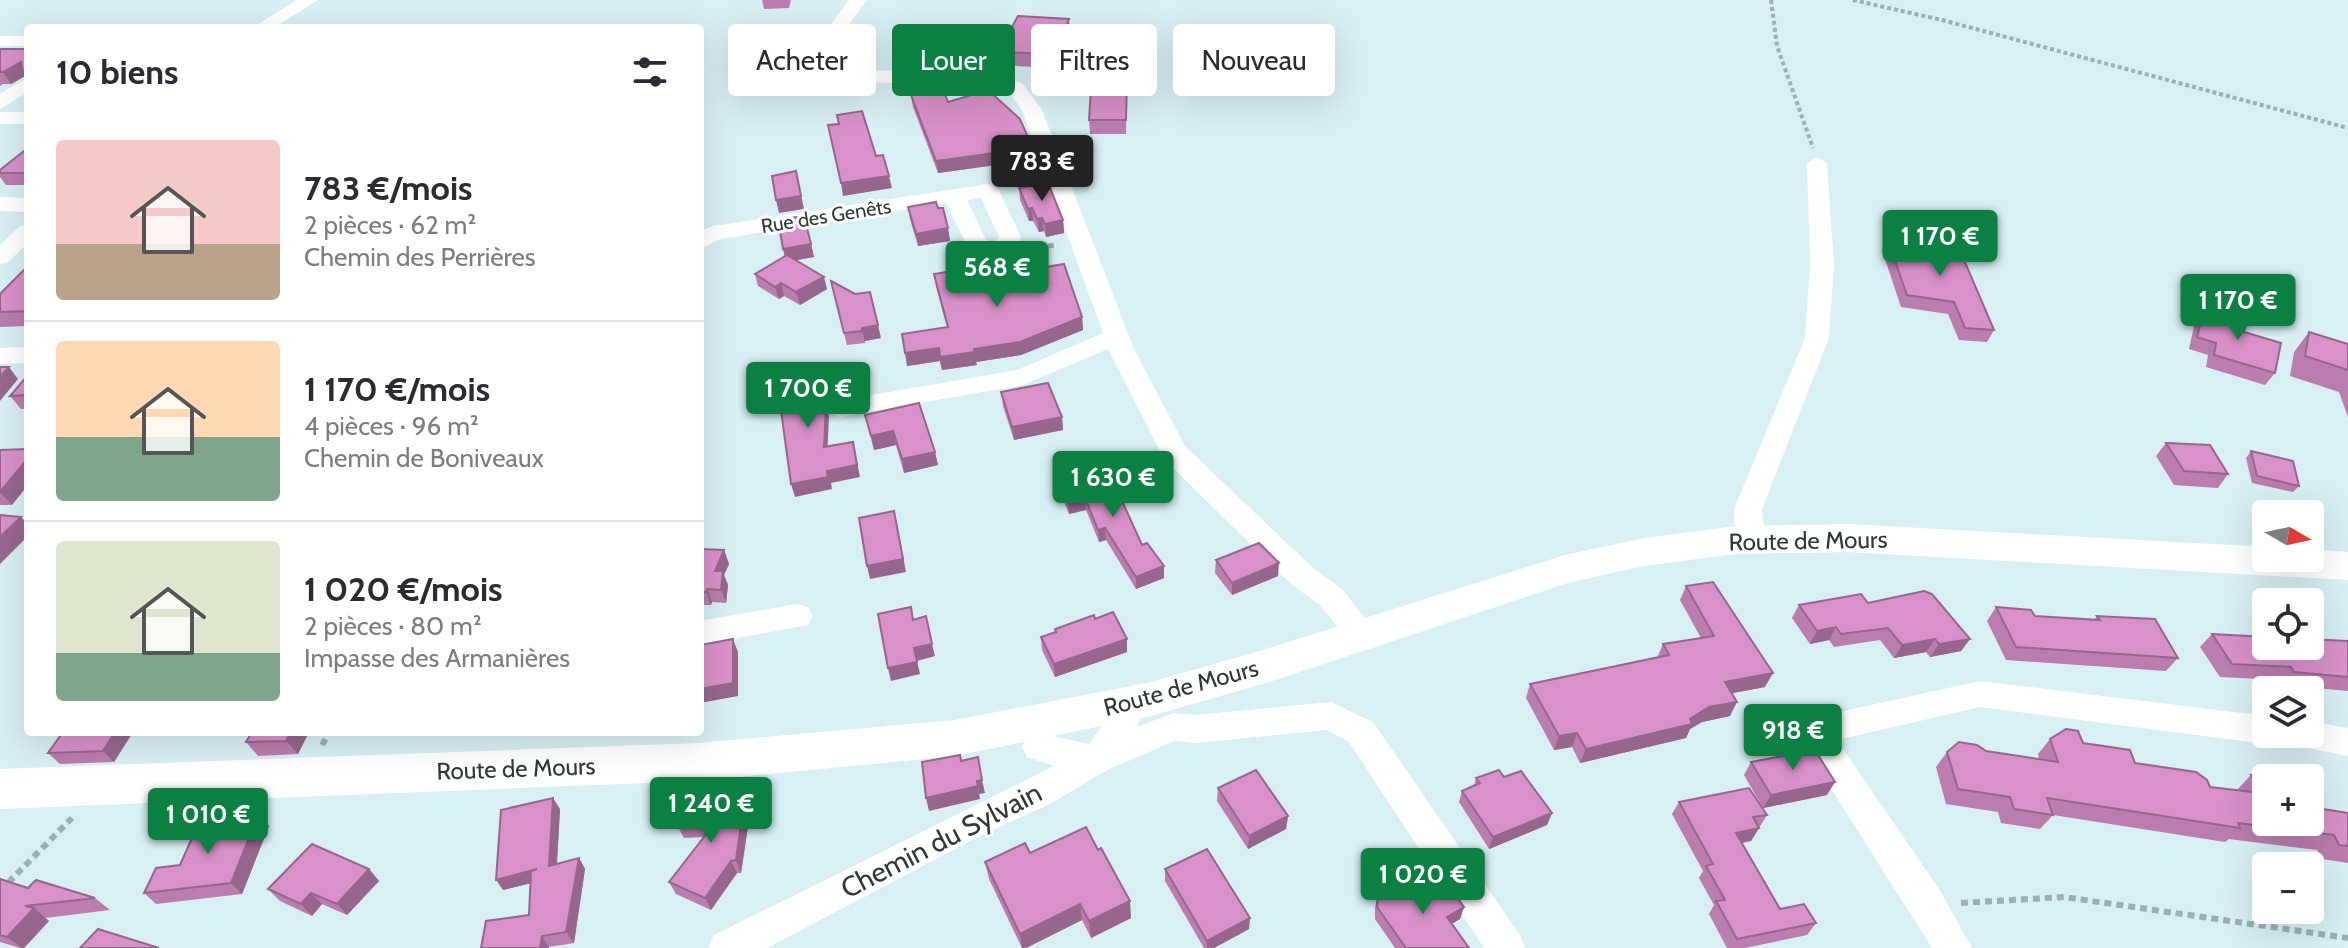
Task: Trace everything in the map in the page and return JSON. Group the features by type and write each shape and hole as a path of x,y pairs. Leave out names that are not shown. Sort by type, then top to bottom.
{"main road":[{"name":"Route de Mours","path":"0,789 698,762 1028,737 1149,710 1266,666 1565,569 1644,552 1754,539 1862,539 2348,566"}],"street":[{"path":"252,24 277,0"},
{"path":"268,24 309,0"},
{"path":"858,0 819,52 817,64 824,69 853,73 965,77 1015,87 1032,110 1117,336 1174,452 1302,576 1331,597 1362,634"},
{"path":"0,41 24,41"},
{"path":"0,103 24,86"},
{"path":"0,118 24,118"},
{"path":"1754,539 1748,522 1748,509 1817,338 1822,265 1817,163"},
{"name":"Rue des Genêts","path":"704,239 713,233 988,190 1010,237 1003,250"},
{"path":"954,196 980,251 1003,250"},
{"path":"0,204 24,205"},
{"path":"0,257 24,235"},
{"path":"840,408 1023,377 1117,336"},
{"path":"0,356 24,355"},
{"path":"704,632 797,616"},
{"path":"1953,948 1928,904 1812,732 1980,694 2252,728"},
{"path":"1028,737 1079,758 1097,759 1149,710 1195,729 1331,716 1361,732 1506,948"},
{"name":"Chemin du Sylvain","path":"728,948 969,824 1038,793 1097,759 1115,737 1124,719 1149,710"},
{"path":"1028,737 1043,771 1038,793"},
{"path":"2324,738 2348,742"}],"path":[{"path":"1771,0 1777,46 1817,163"},
{"path":"1853,0 1942,20 2348,128"},
{"path":"1003,250 1082,242"},
{"path":"0,891 104,786"},
{"path":"1928,904 2064,897 2348,938"}],"building":[{"path":"1018,16 1069,19 1067,24 1031,24 1031,53 1015,53 1014,24"},
{"path":"0,49 24,49 24,72 21,62 0,72"},
{"path":"911,96 946,96 948,102 968,96 995,96 1020,119 1031,144 1031,148 936,161"},
{"path":"1091,96 1127,96 1126,120 1089,120"},
{"path":"862,111 876,156 883,155 889,176 841,183 828,125 839,124 837,115"},
{"path":"24,151 24,173 0,173"},
{"path":"796,171 801,196 776,200 772,176"},
{"path":"1048,183 1063,220 1045,224 1042,218 1037,219 1032,208 1028,209 1019,188"},
{"path":"936,202 938,208 943,208 948,228 916,234 908,207"},
{"path":"804,216 811,244 783,249 778,220"},
{"path":"1887,238 1958,246 1994,330 1965,328 1954,302 1907,295"},
{"path":"787,255 824,277 796,292 781,283 775,287 755,274"},
{"path":"1064,264 1082,317 1020,342 974,349 975,352 940,357 939,348 905,353 902,334 948,327 934,274 988,265 992,276"},
{"path":"24,270 24,311 0,312 0,294"},
{"path":"831,281 855,294 870,292 878,325 844,333"},
{"path":"2204,309 2246,322 2244,332 2281,343 2275,373 2214,355 2216,343 2197,337"},
{"path":"2309,332 2348,344 2348,370 2305,356"},
{"path":"0,367 9,367 0,377"},
{"path":"815,367 813,401 823,400 826,404 824,447 853,442 857,465 827,471 828,477 791,484 777,381 784,381 785,370"},
{"path":"24,380 24,395 10,396"},
{"path":"1048,383 1062,417 1012,427 1001,392"},
{"path":"919,403 935,452 902,459 893,431 871,436 865,415"},
{"path":"2166,443 2210,445 2228,474 2184,471"},
{"path":"24,449 24,463 0,492 0,450"},
{"path":"2251,451 2293,461 2299,486 2257,476"},
{"path":"1108,470 1142,545 1147,543 1164,566 1136,577 1105,528 1098,530 1085,498 1068,502 1060,482"},
{"path":"894,511 903,559 867,566 859,518"},
{"path":"0,515 21,517 0,537"},
{"path":"1259,543 1279,563 1232,583 1216,560"},
{"path":"704,549 724,550 715,571 723,571 721,590 707,589 706,592"},
{"path":"1713,582 1773,673 1725,682 1737,702 1709,707 1690,719 1692,724 1586,749 1577,733 1559,736 1530,684 1669,655 1663,644 1714,636 1686,586"},
{"path":"1924,591 1932,594 1970,639 1939,644 1935,639 1902,645 1888,628 1841,634 1836,627 1817,631 1799,605 1861,594 1868,603"},
{"path":"911,607 913,620 926,616 932,644 914,648 917,662 888,668 878,614"},
{"path":"1996,607 2031,610 2035,616 2155,619 2178,658 2016,647"},
{"path":"1113,612 1127,639 1054,664 1041,637 1094,615 1095,619"},
{"path":"2212,634 2252,636 2252,660 2324,660 2324,640 2348,641 2348,677 2294,672 2291,667 2232,664"},
{"path":"733,639 733,683 704,688 704,644"},
{"path":"2066,729 2078,731 2083,743 2130,750 2135,763 2196,772 2207,780 2210,787 2252,792 2252,825 2238,823 2240,828 2047,798 2053,815 2014,809 2010,797 1958,789 1947,752 1959,742 1977,745 1986,751 2058,762 2050,739"},
{"path":"60,736 112,736 103,751 48,753"},
{"path":"250,736 289,736 286,741 246,742"},
{"path":"1815,750 1835,782 1771,795 1751,762"},
{"path":"960,755 961,761 978,757 982,780 977,781 978,786 926,798 922,762"},
{"path":"1256,770 1288,816 1249,836 1218,788"},
{"path":"1499,770 1504,777 1521,771 1552,813 1493,837 1462,791 1480,783 1476,778"},
{"path":"747,781 736,860 731,861 705,898 669,882 714,824 677,825 676,810 730,804"},
{"path":"1749,788 1767,815 1753,817 1759,828 1736,833 1780,909 1804,904 1816,923 1737,939 1716,901 1725,900 1706,866 1713,864 1679,802"},
{"path":"553,798 549,866 579,858 566,932 542,936 540,948 481,948 486,921 529,915 531,871 537,869 496,880 501,810"},
{"path":"2324,809 2348,813 2348,846 2339,845 2334,835 2324,834"},
{"path":"258,815 231,883 144,893 156,868 180,865 200,820"},
{"path":"1086,827 1130,901 1089,921 1080,904 1020,934 985,862 1025,843 1030,853"},
{"path":"312,844 369,869 337,904 311,893 301,904 268,889"},
{"path":"1207,849 1250,918 1207,941 1165,869"},
{"path":"1441,876 1464,907 1447,917 1469,948 1406,948 1377,907 1378,895 1392,887 1408,893"},
{"path":"0,879 28,888 36,880 95,898 25,906 34,908 7,937 0,935"},
{"path":"98,929 159,948 80,948"}]}
